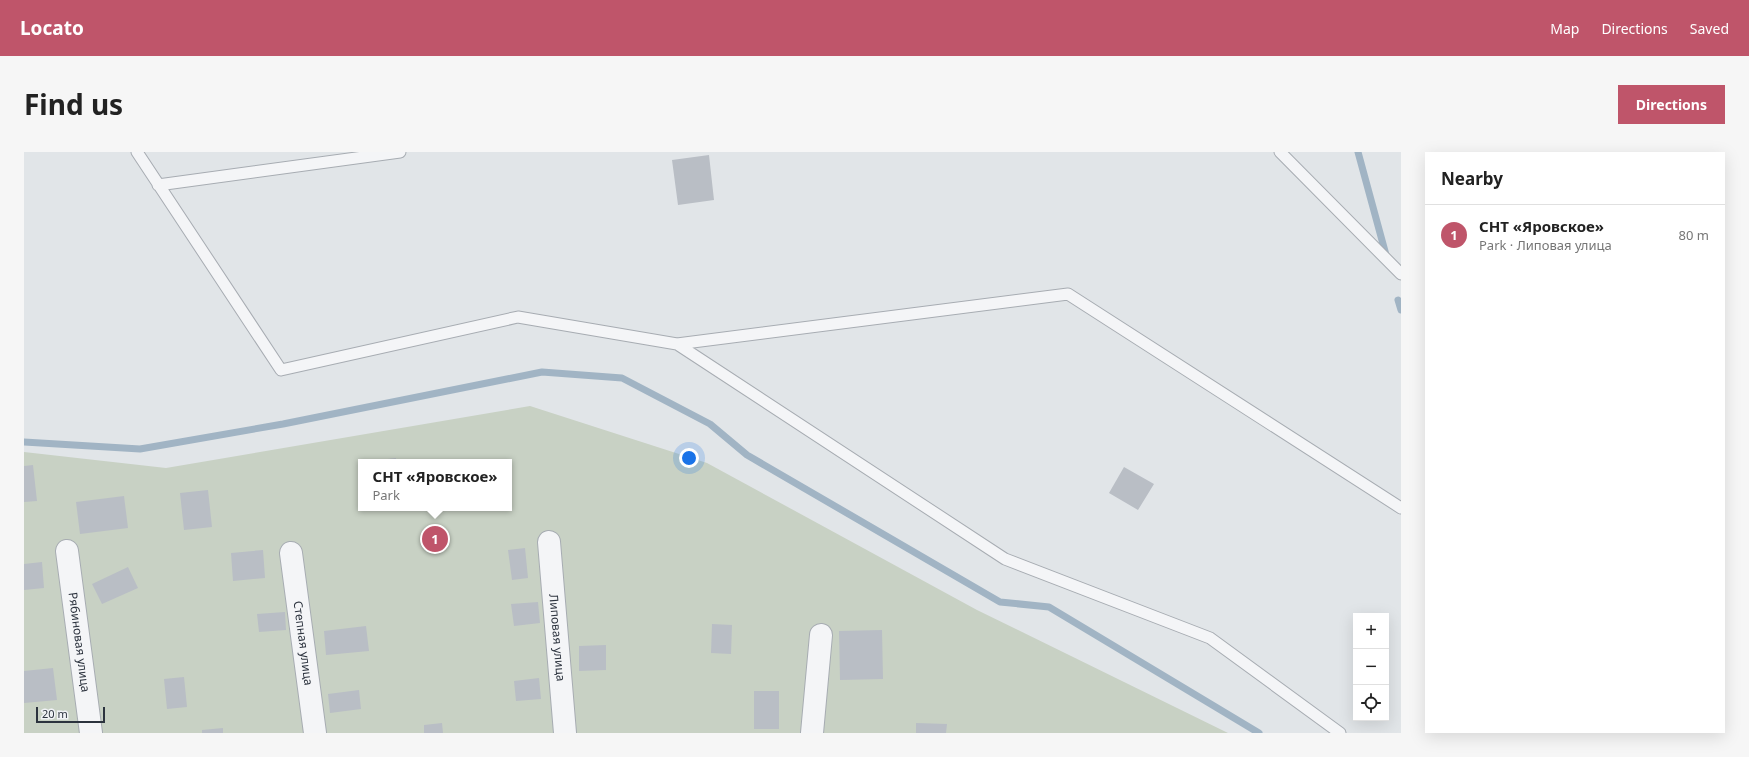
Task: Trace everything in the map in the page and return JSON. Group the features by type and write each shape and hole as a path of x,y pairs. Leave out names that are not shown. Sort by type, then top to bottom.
{"street":[{"name":"Липовая улица","path":"549,542 565,733"},
{"name":"Рябиновая улица","path":"67,551 91,733"},
{"name":"Степная улица","path":"291,553 315,733"},
{"path":"812,733 820,635"}],"lane":[{"path":"137,152 281,370 518,317 677,344 1068,294 1401,508"},
{"path":"158,185 400,152"},
{"path":"1280,152 1401,274"},
{"path":"677,344 1006,559 1210,638 1340,733"}],"shaded area":[{"path":"530,406 707,463 977,610 1228,733 24,733 24,452 166,468"}],"building":[{"path":"709,155 714,200 678,205 672,160"},
{"path":"33,465 37,501 24,502 24,466"},
{"path":"1124,467 1154,484 1138,510 1109,493"},
{"path":"208,490 212,527 184,530 180,493"},
{"path":"124,496 128,528 80,534 76,502"},
{"path":"525,548 528,578 512,580 508,550"},
{"path":"263,550 265,578 233,581 231,553"},
{"path":"42,562 44,588 24,590 24,564"},
{"path":"128,567 138,588 102,604 92,584"},
{"path":"538,602 540,623 514,626 511,604"},
{"path":"285,612 286,630 259,632 257,614"},
{"path":"712,624 732,625 731,654 711,653"},
{"path":"366,626 369,651 326,655 324,631"},
{"path":"882,630 883,679 840,680 839,631"},
{"path":"606,645 606,670 579,671 579,646"},
{"path":"53,668 57,700 24,703 24,671"},
{"path":"184,677 187,707 167,709 164,679"},
{"path":"539,678 541,699 516,701 514,681"},
{"path":"359,690 361,709 330,713 328,694"},
{"path":"754,691 779,691 779,729 754,729"},
{"path":"442,723 443,733 424,733 424,725"},
{"path":"916,723 947,724 946,733 916,733"},
{"path":"223,728 223,733 202,733 202,730"}],"waterway":[{"path":"1358,152 1386,255"},
{"path":"1398,300 1401,310"},
{"path":"24,442 140,449 283,424 542,372 622,378 710,424 747,455 1000,602 1049,607 1259,733"}],"place":[{"name":"СНТ «Яровское»","path":"435,539"}]}
